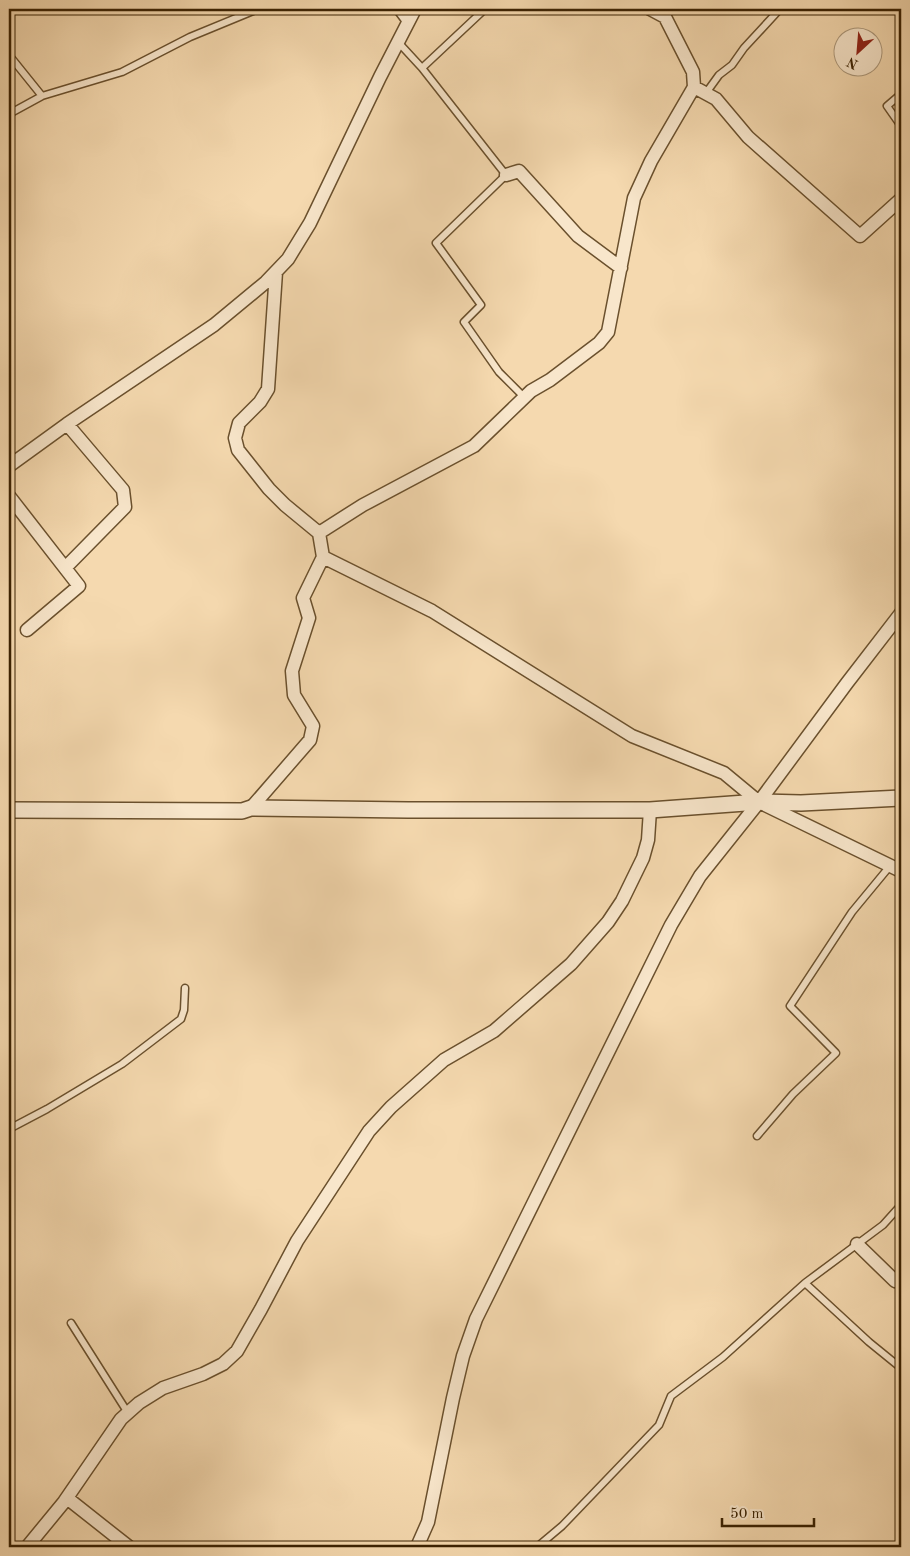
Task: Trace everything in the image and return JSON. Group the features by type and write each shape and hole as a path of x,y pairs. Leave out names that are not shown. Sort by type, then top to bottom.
{"street":[{"path":"400,9 409,21"},
{"path":"9,466 214,325 276,272 288,259 310,223 415,9"},
{"path":"650,9 665,17 700,90 716,99 748,137 860,236 901,199"},
{"path":"319,533 363,505 474,446 524,397 599,343 608,332 634,198 651,161 700,90"},
{"path":"506,174 519,171 578,236 621,268"},
{"path":"251,808 310,740 313,726 294,695 292,671 309,618 303,598 323,557 319,533 269,489 238,450 235,438 239,423 260,402 268,390 276,272"},
{"path":"66,568 125,507 122,490 68,424"},
{"path":"9,496 79,586 27,630"},
{"path":"323,557 432,611 632,736 724,773 759,802 896,868"},
{"path":"417,1547 428,1522 453,1398 463,1356 476,1319 671,925 700,876 759,802 901,613"},
{"path":"9,810 242,811 251,808 650,810 759,802 801,803 901,798"},
{"path":"28,1547 67,1498 121,1419 139,1403 163,1388 203,1374 223,1364 236,1351 297,1241 369,1131 391,1107 444,1060 494,1031 571,964 608,922 622,901 643,858 648,840 650,810"},
{"path":"857,1244 895,1280 901,1282"},
{"path":"67,1498 129,1547"}],"lane":[{"path":"9,114 42,96 122,72 190,37 258,9"},
{"path":"422,68 485,9"},
{"path":"700,90 732,65 744,48 780,9"},
{"path":"398,42 422,68 506,174 436,243 481,305 464,322 498,372 524,397"},
{"path":"9,55 42,96"},
{"path":"901,94 887,106 901,126"},
{"path":"757,1136 793,1094 836,1053 790,1006 852,912 896,868"},
{"path":"9,1129 48,1109 122,1064 182,1019 185,988"},
{"path":"537,1547 562,1526 659,1426 670,1396 723,1357 805,1283 883,1225 901,1205"},
{"path":"805,1283 869,1342 901,1368"},
{"path":"71,1323 128,1413"}]}
